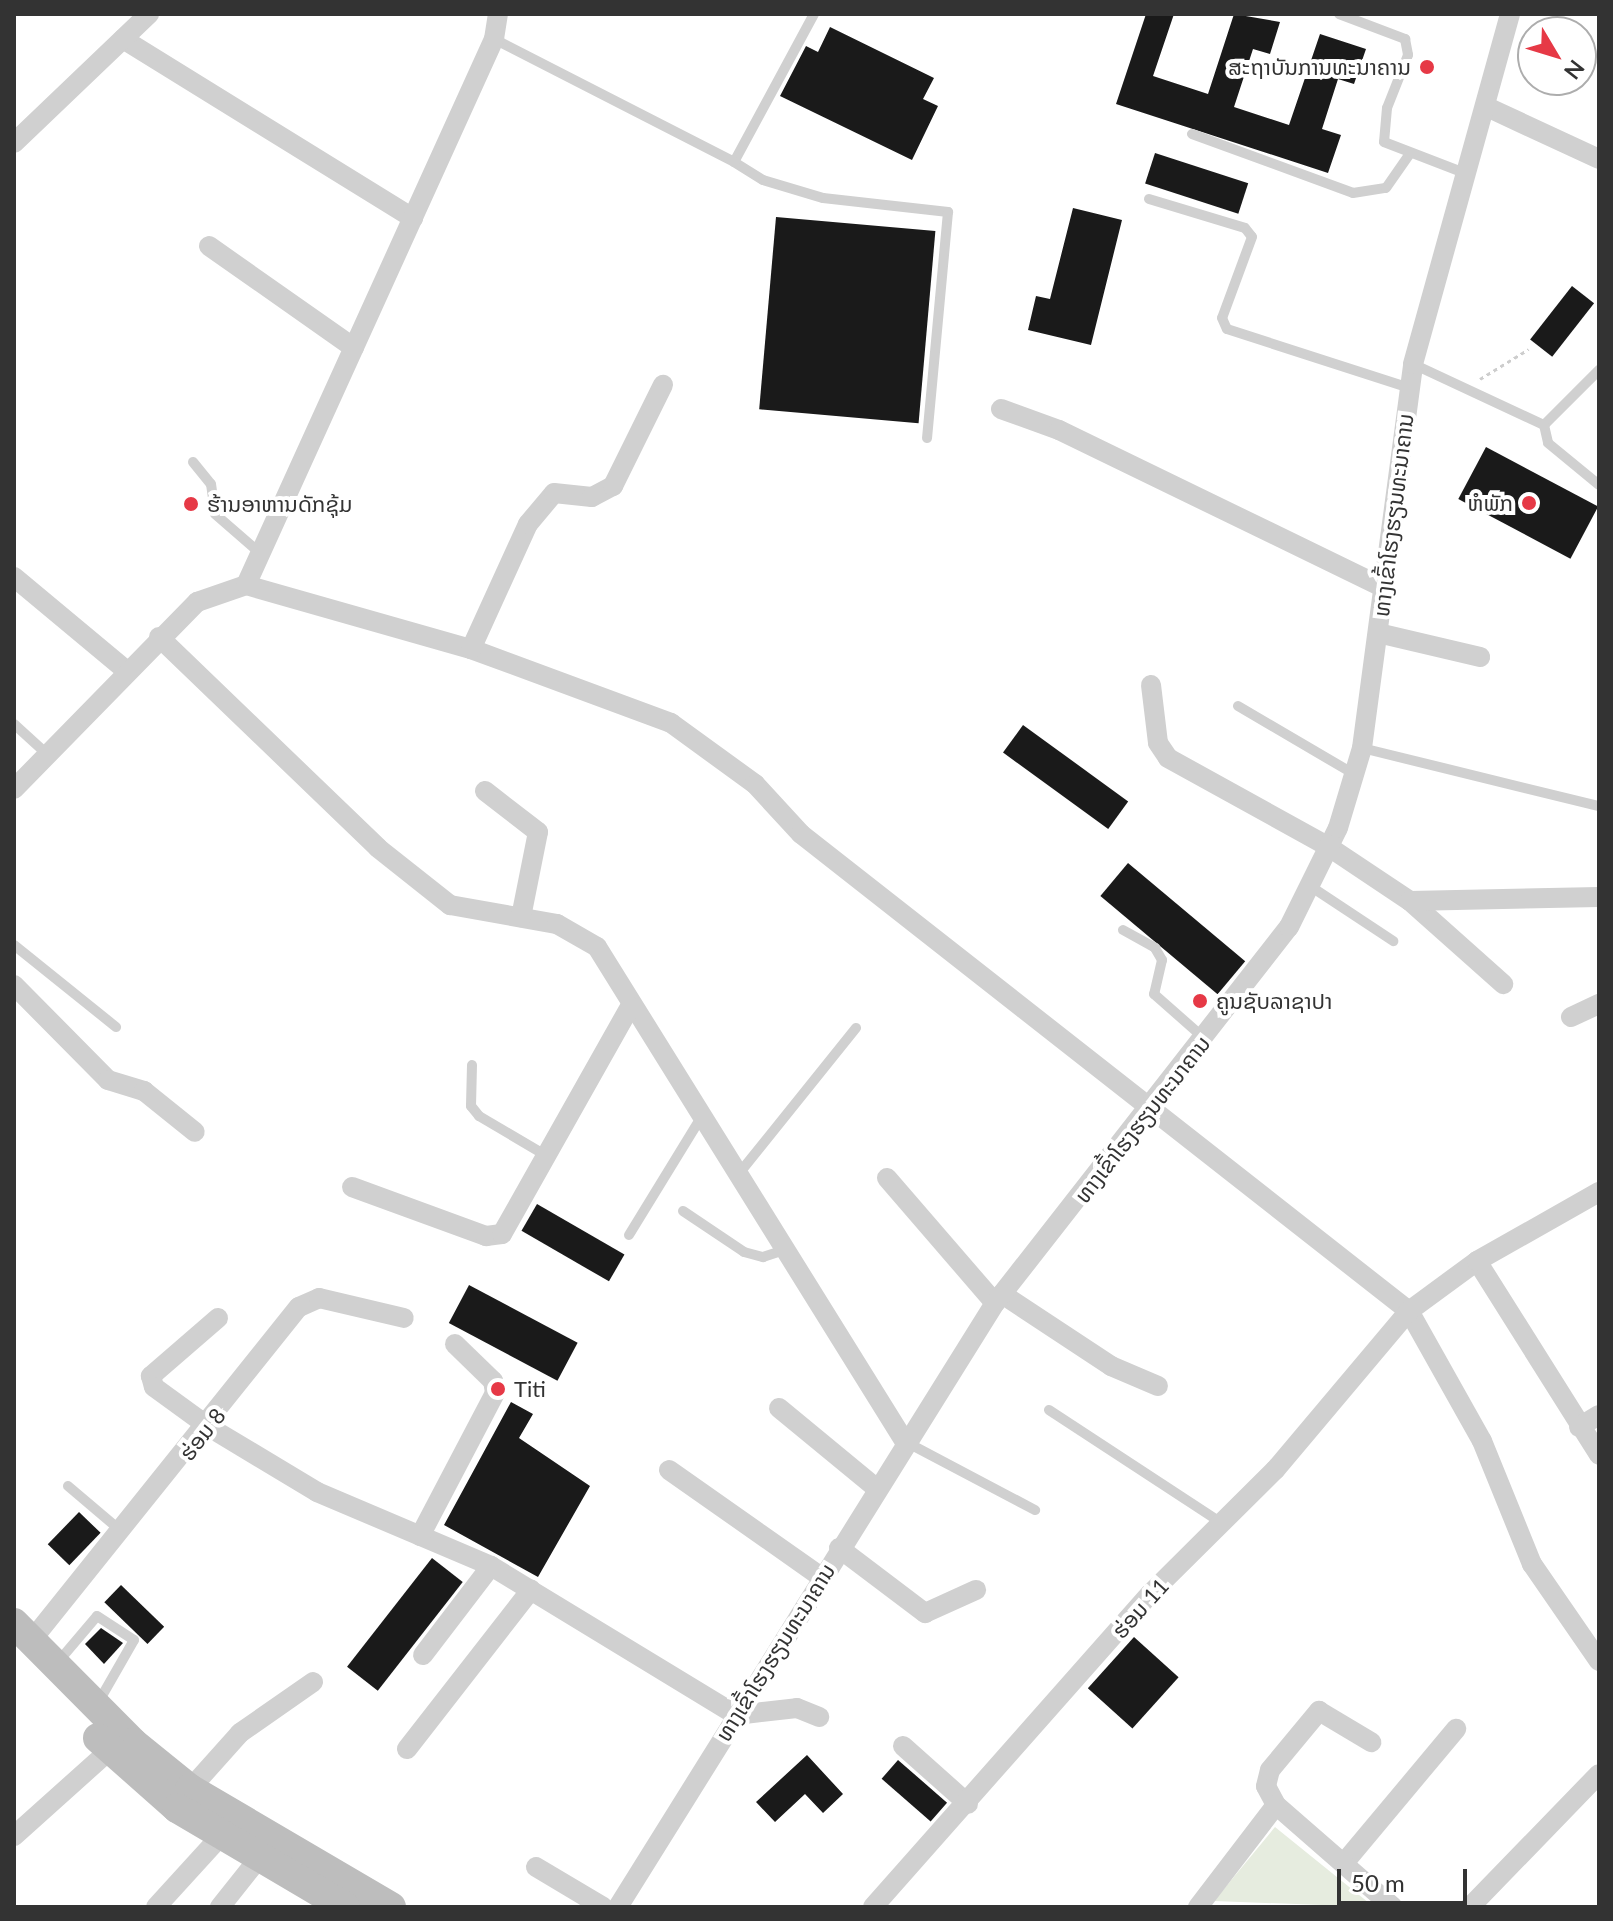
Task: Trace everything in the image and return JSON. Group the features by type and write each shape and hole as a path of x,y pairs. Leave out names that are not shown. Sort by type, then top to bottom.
{"main road":[{"path":"20,1638 56,1665 95,1706 190,1789 391,1907"},
{"path":"20,1638 110,1750 220,1837 345,1907"}],"street":[{"path":"14,143 149,14"},
{"path":"246,585 494,39 498,14"},
{"name":"ທາງເຂົ້າໂຮງຮຽນທະນາຄານ","path":"618,1907 876,1488 998,1299 1149,1111 1289,927 1329,847 1362,748 1413,364 1487,107 1510,14"},
{"path":"123,39 413,218"},
{"path":"1487,107 1599,159"},
{"path":"209,246 354,348"},
{"path":"471,649 528,524 554,493 592,497 613,486 663,385"},
{"path":"1001,409 1059,430 1384,588"},
{"path":"14,577 128,672"},
{"path":"14,789 50,757 159,637 197,602 246,585 471,649 671,723 1149,1111 1409,1311 1482,1441 1532,1564 1599,1661"},
{"path":"1378,633 1480,657"},
{"path":"159,637 378,848 450,905 557,924 597,947 630,1007 905,1442"},
{"path":"1151,685 1158,743 1168,758 1329,847 1410,901 1503,984"},
{"path":"485,791 538,832 521,917"},
{"path":"1410,901 1599,897"},
{"path":"14,985 108,1080 144,1091 195,1132"},
{"path":"1571,1017 1599,1004"},
{"path":"352,1187 494,1238 547,1156 630,1007"},
{"path":"887,1178 998,1299 1111,1366 1158,1386"},
{"name":"ຮ່ອມ 11","path":"873,1907 968,1804 1151,1593 1222,1523 1409,1311 1477,1261 1599,1192"},
{"path":"1477,1261 1599,1455"},
{"name":"ຮ່ອມ 8","path":"20,1638 123,1532 209,1427 299,1307 319,1298 404,1318"},
{"path":"218,1318 151,1376 154,1387 209,1427 317,1492 491,1566 736,1715 797,1708 819,1717"},
{"path":"420,1536 495,1393 493,1381 455,1344"},
{"path":"779,1408 876,1488"},
{"path":"1579,1427 1599,1415"},
{"path":"669,1470 821,1577"},
{"path":"839,1548 925,1613 976,1590"},
{"path":"423,1655 491,1566"},
{"path":"407,1749 531,1590"},
{"path":"190,1789 240,1733 313,1682"},
{"path":"1371,1742 1319,1711 1270,1770 1266,1786 1276,1805 1393,1907"},
{"path":"1344,1863 1456,1729"},
{"path":"903,1746 968,1804"},
{"path":"14,1836 110,1750"},
{"path":"1470,1907 1599,1774"},
{"path":"1198,1907 1276,1805"},
{"path":"156,1907 220,1837"},
{"path":"220,1907 259,1858"},
{"path":"536,1867 603,1907"}],"lane":[{"path":"734,162 814,14"},
{"path":"1341,14 1405,39 1408,55 1381,133 1409,155 1467,174"},
{"path":"494,39 734,162 807,195 948,212 927,438"},
{"path":"1192,134 1353,193 1386,188 1409,155"},
{"path":"1149,199 1245,228 1252,237 1222,318 1227,329 1410,388"},
{"path":"1413,364 1456,380 1544,425"},
{"path":"1544,425 1599,370"},
{"path":"1544,425 1548,443 1599,485"},
{"path":"193,462 211,484 215,514 260,553"},
{"path":"1238,706 1355,774"},
{"path":"14,724 50,757"},
{"path":"1362,748 1599,806"},
{"path":"1310,886 1393,941"},
{"path":"1123,930 1155,948 1162,960 1154,994 1205,1039"},
{"path":"14,945 116,1027"},
{"path":"736,1177 856,1028"},
{"path":"472,1065 471,1106 479,1116 547,1156"},
{"path":"629,1235 700,1119"},
{"path":"683,1211 744,1252 763,1257 782,1251"},
{"path":"1049,1410 1222,1523"},
{"path":"905,1442 1035,1510"},
{"path":"68,1486 123,1532"},
{"path":"56,1665 97,1616 134,1640 95,1706"}],"path":[{"path":"1456,380 1483,379 1529,349"}],"shaded area":[{"path":"1275,1827 1374,1907 1214,1901"}],"building":[{"path":"1146,14 1174,14 1153,76 1208,94 1234,14 1280,22 1270,54 1253,49 1234,107 1289,125 1320,34 1366,49 1354,84 1338,79 1322,129 1341,135 1328,173 1116,104"},
{"path":"830,27 934,78 923,99 938,106 912,160 780,96 806,46 818,52"},
{"path":"1155,153 1248,183 1238,214 1145,183"},
{"path":"1073,208 1122,220 1091,345 1028,330 1036,296 1050,299"},
{"path":"776,217 935,231 919,423 759,409"},
{"path":"1572,286 1594,303 1552,357 1530,340"},
{"name":"ຫໍພັກ","path":"1486,447 1598,507 1570,559 1458,499"},
{"path":"1023,725 1128,801 1108,829 1003,753"},
{"path":"1128,863 1245,961 1218,994 1100,896"},
{"path":"537,1204 624,1254 609,1281 522,1231"},
{"path":"469,1285 578,1343 557,1381 449,1323"},
{"path":"511,1402 533,1414 519,1438 590,1486 538,1577 444,1525"},
{"path":"79,1512 101,1533 69,1565 48,1544"},
{"path":"432,1558 463,1582 378,1691 347,1667"},
{"path":"121,1585 164,1627 147,1644 104,1602"},
{"path":"101,1628 123,1643 104,1664 85,1644"},
{"path":"1134,1637 1179,1677 1132,1728 1088,1688"},
{"path":"807,1755 843,1794 823,1813 805,1794 775,1822 756,1802"},
{"path":"898,1760 947,1803 931,1822 882,1779"}],"place":[{"name":"ສະຖາບັນການທະນາຄານ","path":"1427,67"},
{"name":"ຫໍພັກ","path":"1529,503"},
{"name":"ຮ້ານອາຫານດັກຊຸ້ມ","path":"191,504"},
{"name":"ຄູນຊັບລາຊາປາ","path":"1200,1001"},
{"name":"Titi","path":"498,1389"}]}
